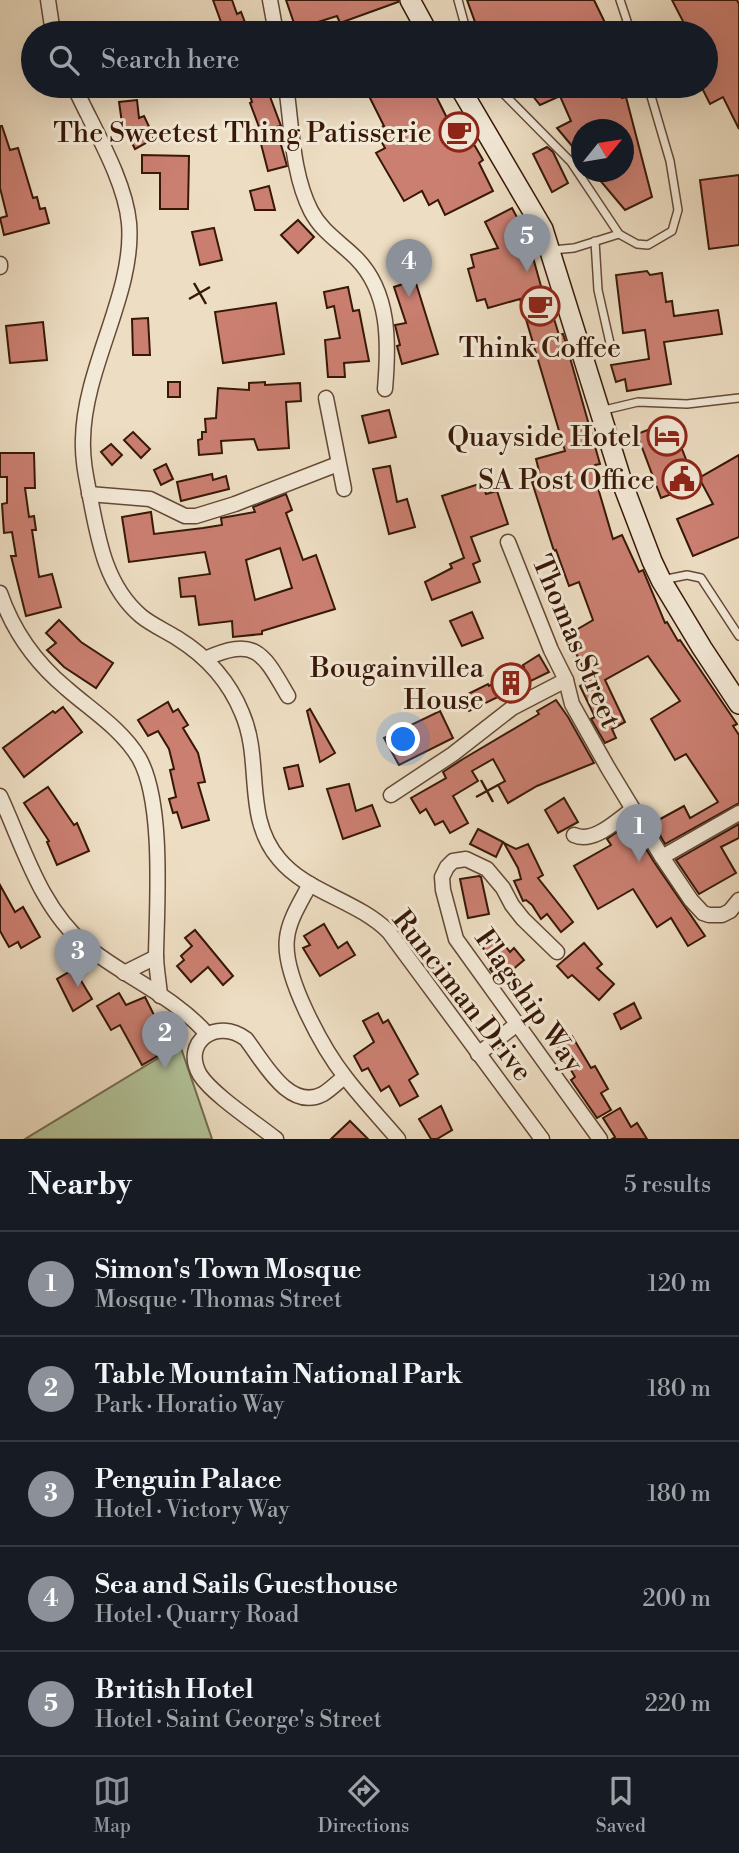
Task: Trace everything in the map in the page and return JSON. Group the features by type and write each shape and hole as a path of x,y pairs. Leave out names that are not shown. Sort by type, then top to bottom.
{"main road":[{"path":"410,0 421,21"},
{"path":"466,98 536,214 551,250 632,514 661,580 738,700"}],"street":[{"path":"48,0 51,21"},
{"path":"270,0 274,21"},
{"name":"Runciman Drive","path":"79,98 121,191 127,209 129,235 128,255 86,407 83,438 89,494 100,548 109,574 122,595 141,615 205,659 224,679 248,730 254,763 256,810 265,837 284,865 310,884 365,912 388,932 542,1139"},
{"path":"288,98 302,191 312,213 331,237 368,272 381,298 385,316 385,389"},
{"path":"326,398 344,489"},
{"path":"89,494 150,499 185,516 196,516 235,504 338,464"},
{"name":"Thomas Street","path":"508,542 580,720 663,857 691,900 703,913 716,916 730,911 739,900"},
{"path":"0,593 22,639 46,670 114,728 144,768 151,793 154,822 158,907 156,957 160,996"},
{"path":"205,659 225,650 254,650 267,660 288,696"},
{"path":"390,795 453,754 512,708 566,680"},
{"path":"0,796 37,882 55,911 83,944 185,1011 207,1034"},
{"path":"574,835 582,838 592,836 633,809"},
{"path":"663,857 739,813"},
{"name":"Flagship Way","path":"557,952 523,919 487,869 466,859 453,861 447,867 442,877 443,890 456,939 600,1139"},
{"path":"310,884 287,934 291,972 308,1015 344,1077 398,1139"},
{"path":"124,973 156,957"},
{"path":"478,1054 516,1025"},
{"path":"276,1139 212,1089 201,1076 195,1055 198,1043 207,1034 223,1029 239,1033 281,1084 291,1094 299,1097 309,1098 323,1094 344,1077"}],"lane":[{"path":"458,0 464,21"},
{"path":"620,0 627,21"},
{"path":"508,98 571,162 619,234 637,244 658,241 672,231 678,210 670,161 652,98"},
{"path":"551,250 574,248 619,234"},
{"path":"595,241 598,290 612,352"},
{"path":"599,412 638,402 687,404 739,398"},
{"path":"661,580 687,575 701,578 739,636"}],"green space":[{"path":"180,1045 212,1139 25,1139"}],"building":[{"path":"213,0 232,0 237,14 241,12 244,21 221,21"},
{"path":"286,0 398,0 346,21 339,21 337,16 321,21 293,21"},
{"path":"467,0 594,0 604,21 475,21"},
{"path":"672,0 737,0 739,129 723,97 710,104 707,98 718,98 718,21 683,21"},
{"path":"251,98 270,98 281,126 276,127 287,166 268,171 261,144 265,143 250,103"},
{"path":"370,98 437,98 452,128 461,122 483,160 479,163 493,191 445,215 438,200 429,205 422,191 404,201 376,153 385,148 375,130 384,126"},
{"path":"534,98 556,98 540,105"},
{"path":"561,98 622,98 626,98 632,119 571,121"},
{"path":"137,100 139,118 144,116 153,139 135,149 122,123 119,102"},
{"path":"571,121 571,145 557,128"},
{"path":"0,126 10,150 18,148 33,198 37,197 40,209 45,208 49,223 4,235 0,218 7,216 0,188"},
{"path":"634,128 652,197 625,210 601,182 634,182"},
{"path":"547,147 553,152 568,183 552,192 533,154"},
{"path":"142,155 189,156 188,209 160,209 160,173 142,173"},
{"path":"739,175 739,245 709,249 700,180"},
{"path":"269,186 275,210 255,210 250,191"},
{"path":"512,208 527,236 544,297 547,296 559,335 563,334 565,340 600,464 595,465 601,487 598,488 613,539 622,535 639,572 643,570 665,623 667,622 678,641 680,640 737,724 733,726 739,735 739,803 665,844 653,823 684,806 690,818 718,802 686,754 675,760 651,719 680,701 648,656 605,680 625,722 612,729 616,738 605,743 591,719 595,717 580,686 589,680 574,649 572,651 564,637 593,620 579,582 569,586 556,550 554,551 532,482 541,479 536,459 565,451 520,299 488,308 485,299 477,301 468,269 474,267 471,255 498,248 485,222"},
{"path":"298,220 314,237 298,253 281,235"},
{"path":"214,228 222,260 200,265 192,232"},
{"path":"647,271 650,275 662,273 666,302 672,301 674,316 718,310 722,334 664,342 671,384 627,391 625,379 616,382 611,365 649,359 645,330 623,333 616,275"},
{"path":"415,280 438,354 402,364 395,325 406,323 394,287"},
{"path":"348,287 353,311 359,310 369,361 344,363 345,377 328,377 325,340 340,338 334,306 327,308 324,292"},
{"path":"276,303 284,354 223,363 215,312"},
{"path":"148,318 150,355 133,355 132,319"},
{"path":"43,322 47,360 10,363 6,326"},
{"path":"168,382 180,382 180,397 168,397"},
{"path":"265,382 265,385 300,383 301,401 286,402 289,448 258,450 254,439 221,441 222,453 199,455 198,440 202,439 202,432 206,432 205,419 216,418 218,388 249,390 249,383"},
{"path":"389,410 396,437 369,443 362,416"},
{"path":"671,421 696,485 661,498 637,434"},
{"path":"133,432 150,449 141,458 124,440"},
{"path":"111,444 122,455 112,465 101,452"},
{"path":"0,453 34,453 35,488 25,488 29,517 34,516 36,530 32,530 39,577 52,574 61,607 26,616 11,556 16,556 12,532 4,533 2,504 7,503 7,477 0,477"},
{"path":"739,455 739,537 693,556 677,519 713,504 699,478"},
{"path":"166,464 173,479 161,485 154,470"},
{"path":"390,466 397,502 407,499 415,527 389,534 373,469"},
{"path":"212,474 213,480 226,476 229,489 181,501 177,482"},
{"path":"482,483 486,494 497,491 508,524 471,537 480,561 473,564 480,582 432,600 425,582 452,568 450,564 464,558 442,496"},
{"path":"286,494 292,510 286,513 303,560 316,555 335,609 262,631 262,634 233,637 232,621 199,625 195,596 181,597 179,578 210,574 205,552 129,562 122,517 151,512 154,534 222,525 221,518 255,512 253,507","holes":["280,548 292,588 255,600 246,560"]},
{"path":"472,612 483,638 462,646 450,621"},
{"path":"59,620 81,642 113,663 96,688 64,667 47,650 56,643 46,633"},
{"path":"539,655 549,672 469,711 462,697 524,667 523,665"},
{"path":"556,700 594,763 537,786 508,803 498,785 505,781 493,759 472,771 478,781 453,796 468,823 450,833 443,821 435,825 426,809 420,813 411,798 446,778 443,772 539,714 537,711"},
{"path":"168,702 173,712 178,709 188,725 183,728 198,753 205,782 198,783 209,820 182,828 169,799 176,797 169,749 158,731 148,736 138,720"},
{"path":"63,707 82,732 24,777 3,748 53,711 55,713"},
{"path":"310,709 335,753 320,762 307,711"},
{"path":"440,711 453,738 399,765 384,738"},
{"path":"298,765 303,786 289,789 284,768"},
{"path":"349,784 356,811 372,805 380,826 343,839 327,789"},
{"path":"48,787 74,825 77,823 89,851 57,865 47,842 49,841 24,803"},
{"path":"564,798 578,822 558,833 545,810"},
{"path":"630,823 705,936 688,946 671,918 657,927 633,889 598,909 574,866 611,845 607,839"},
{"path":"739,824 739,838 721,847 736,873 699,894 676,860"},
{"path":"478,829 503,842 496,857 470,844"},
{"path":"504,843 516,849 528,844 543,875 538,878 573,922 561,932 547,914 541,919 532,905 526,900 523,901 514,881 521,879 518,868"},
{"path":"479,876 489,914 468,918 460,879"},
{"path":"0,885 15,912 23,907 40,937 21,948 18,942 9,947 0,931"},
{"path":"324,924 338,948 347,942 355,955 320,976 303,948 310,945 304,936"},
{"path":"195,930 233,976 223,985 208,967 191,982 177,966 184,960 181,956 192,946 185,938"},
{"path":"495,933 510,952 514,948 524,960 499,981 490,969 495,964 480,944"},
{"path":"584,943 602,964 597,968 614,984 599,1000 572,975 568,978 557,966"},
{"path":"74,969 92,999 73,1011 57,979"},
{"path":"119,993 126,1005 145,997 156,1019 164,1015 180,1043 142,1065 120,1025 111,1030 97,1006"},
{"path":"634,1003 641,1018 621,1029 614,1014"},
{"path":"378,1013 383,1023 388,1020 418,1074 409,1080 418,1096 400,1106 389,1086 381,1091 368,1068 362,1071 354,1056 374,1042 363,1021"},
{"path":"572,1036 591,1068 595,1066 608,1089 601,1093 611,1110 597,1118 571,1080 575,1077 556,1044"},
{"path":"441,1106 452,1130 437,1139 431,1139 419,1119"},
{"path":"620,1108 631,1127 637,1123 647,1139 612,1139 615,1137 603,1118"},
{"path":"350,1121 368,1139 331,1139"}],"place":[{"name":"The Sweetest Thing Patisserie","path":"459,132"},
{"name":"British Hotel","path":"527,272"},
{"name":"Sea and Sails Guesthouse","path":"409,297"},
{"name":"Think Coffee","path":"540,306"},
{"name":"Quayside Hotel","path":"667,436"},
{"name":"SA Post Office","path":"682,479"},
{"name":"Bougainvillea House","path":"511,683"},
{"name":"Simon's Town Mosque","path":"639,862"},
{"name":"Penguin Palace","path":"78,987"},
{"name":"Table Mountain National Park","path":"165,1069"}]}
